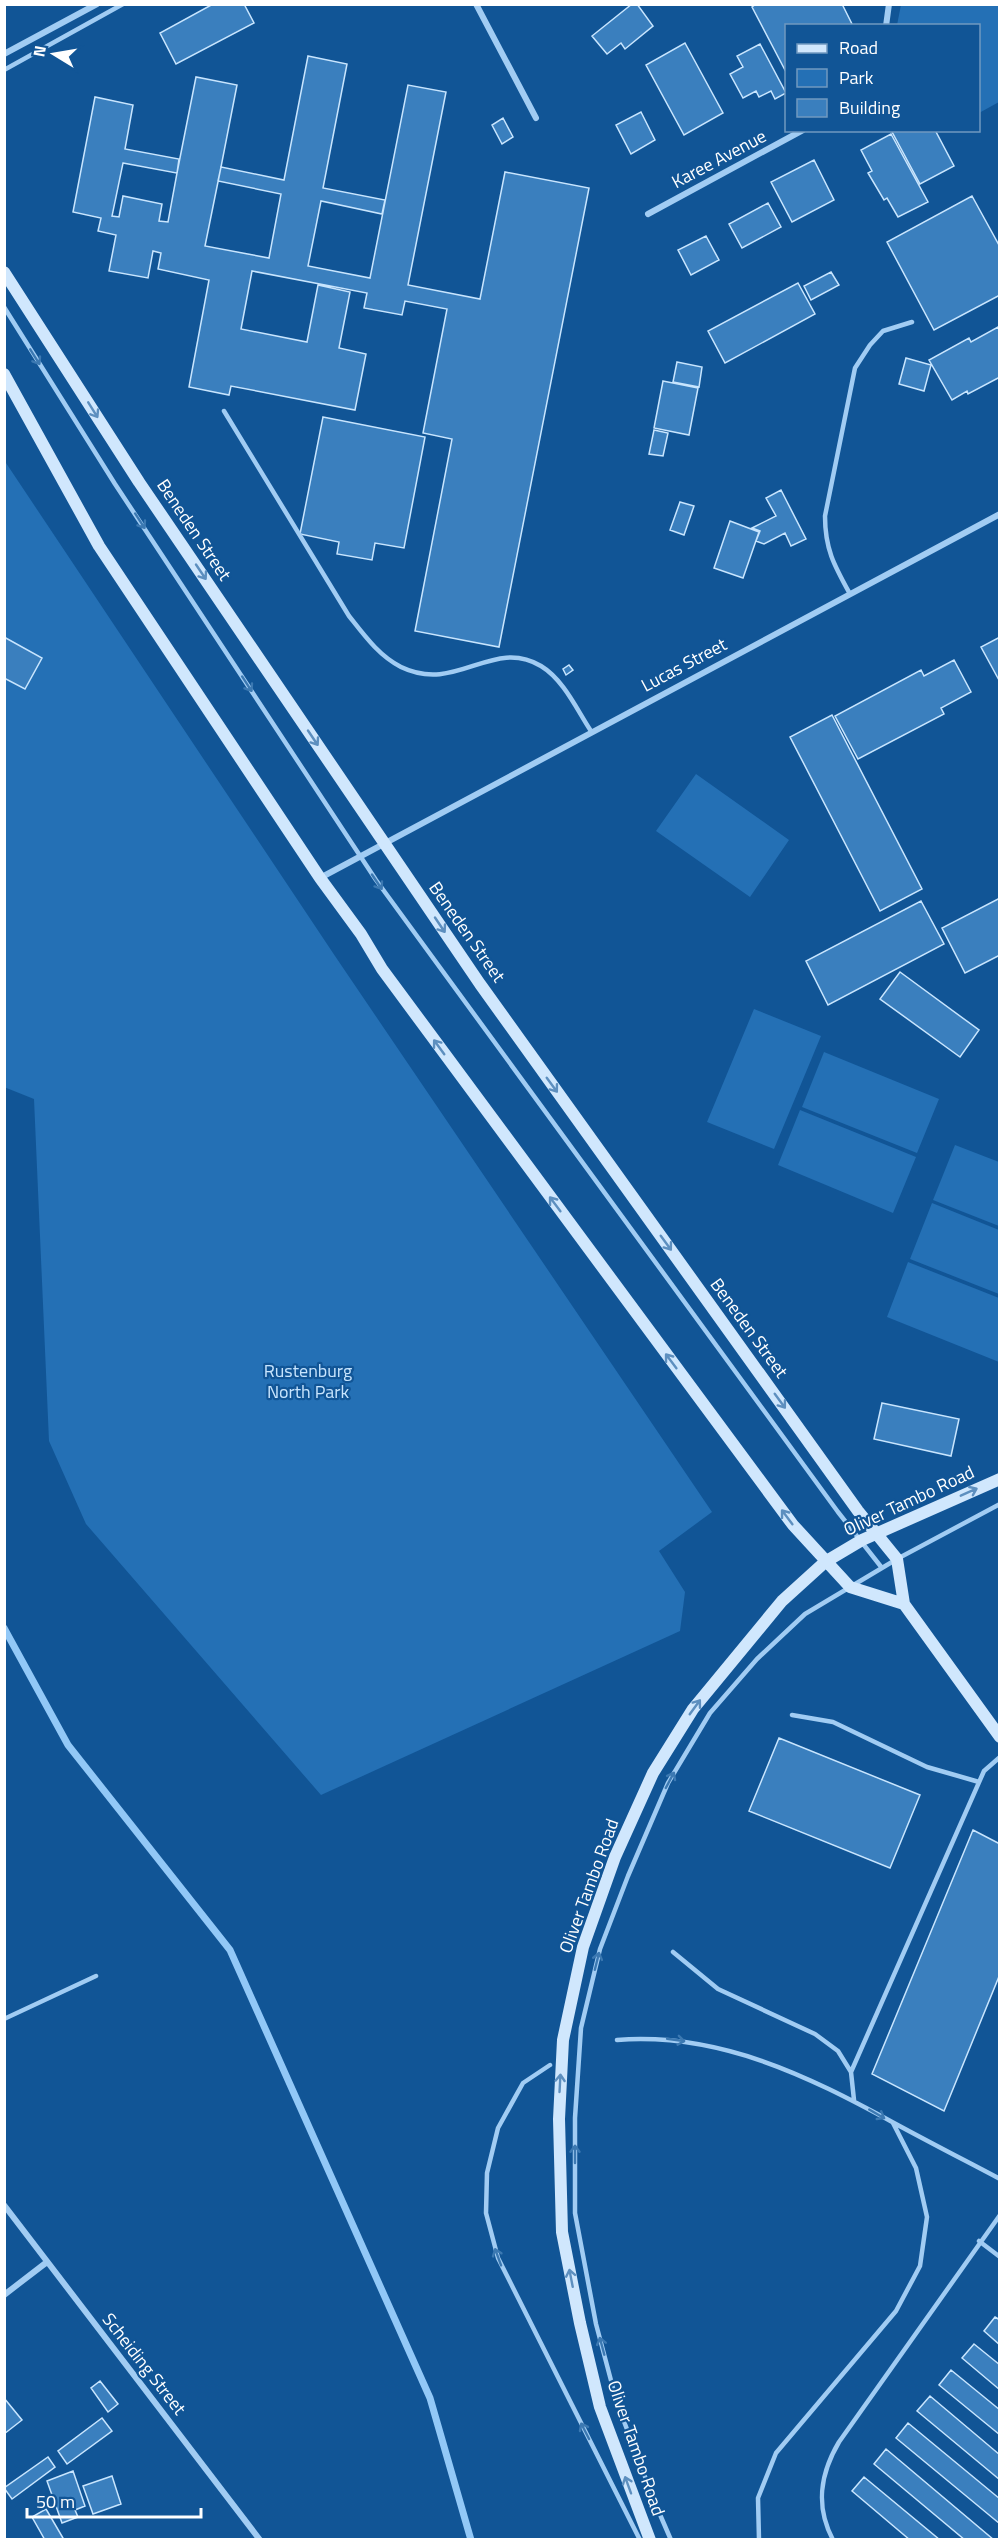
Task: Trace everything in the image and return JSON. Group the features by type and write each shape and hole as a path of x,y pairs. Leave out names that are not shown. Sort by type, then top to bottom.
{"main road":[{"name":"Beneden Street","path":"4,272 139,482 487,993 858,1511 897,1559"},
{"path":"4,374 99,546 320,878 361,934 382,969 524,1164 793,1525 850,1587 903,1604"},
{"name":"Oliver Tambo Road","path":"650,2540 600,2407 562,2232 559,2119 563,2040 583,1947 615,1857 653,1773 693,1709 789,1594 825,1562 862,1540 999,1479"},
{"path":"897,1559 903,1604 999,1737"}],"street":[{"path":"4,54 97,4"},
{"path":"476,4 536,118"},
{"path":"886,24 889,4"},
{"name":"Karee Avenue","path":"648,214 799,132"},
{"name":"Lucas Street","path":"320,878 383,842 999,514"},
{"name":"Scheiding Street","path":"4,2205 260,2540"},
{"path":"4,2295 47,2262"}],"lane":[{"path":"4,70 123,4"},
{"path":"4,307 115,484 376,880 817,1483 882,1568"},
{"path":"850,594 830,558 825,538 825,516 855,368 870,345 883,332 912,322"},
{"path":"224,411 349,616 373,646 400,667 425,675 439,676 463,671 488,660 512,657 530,661 555,677 591,731"},
{"path":"671,2540 654,2503 617,2403 596,2324 575,2213 575,2118 581,2028 600,1949 668,1783 710,1713 758,1659 805,1614 897,1559 999,1504"},
{"path":"792,1715 833,1722 927,1767 979,1782"},
{"path":"851,2072 984,1771 999,1757"},
{"path":"673,1952 718,1989 815,2034 838,2051 851,2072 854,2100"},
{"path":"4,2019 96,1976"},
{"path":"618,2040 647,2038 676,2040 762,2059 854,2100 999,2178"},
{"path":"550,2065 523,2083 498,2128 487,2173 486,2213 498,2258 640,2540"},
{"path":"759,2540 758,2498 776,2453 896,2311 920,2266 927,2217 916,2168 893,2123"},
{"path":"833,2540 825,2525 821,2500 822,2481 827,2462 999,2215"},
{"path":"979,2241 999,2257"}],"green space":[{"path":"901,5 999,5 999,102 980,112 980,24 897,24"},
{"name":"Rustenburg North Park","path":"4,460 335,956 712,1512 659,1551 685,1592 680,1631 321,1795 86,1524 49,1441 34,1099 4,1087"},
{"path":"696,774 789,840 750,897 656,831"},
{"path":"754,1009 821,1036 774,1149 707,1122"},
{"path":"824,1052 939,1099 917,1153 802,1107"},
{"path":"800,1110 916,1157 893,1213 778,1165"},
{"path":"955,1145 999,1162 999,1226 933,1200"},
{"path":"932,1203 999,1230 999,1294 910,1259"},
{"path":"908,1262 999,1298 999,1362 887,1317"}],"building":[{"path":"213,4 244,4 254,23 176,64 160,33"},
{"path":"632,4 637,4 653,26 625,49 621,43 607,54 592,36"},
{"path":"756,4 842,4 852,24 785,24 785,70 752,7"},
{"path":"685,43 723,113 684,135 646,65"},
{"path":"760,44 785,94 775,99 771,91 759,97 756,91 743,98 730,74 743,67 737,56"},
{"path":"308,56 347,64 323,188 385,200 382,214 321,201 308,266 370,278 408,85 446,92 408,285 480,299 505,172 589,188 499,647 415,631 452,439 423,433 447,309 405,301 402,315 364,308 367,293 252,271 241,329 307,342 318,285 350,292 339,348 366,354 355,410 231,386 229,395 189,387 209,280 158,269 161,253 153,251 148,278 109,271 116,235 98,231 101,218 73,212 95,97 133,105 125,149 179,159 177,173 196,77 237,85 221,167 284,180","holes":["123,163 177,173 168,222 159,221 162,204 123,196 119,217 112,216","218,181 281,194 269,258 205,246"]},
{"path":"641,112 655,140 631,154 616,125"},
{"path":"503,118 513,137 502,144 492,125"},
{"path":"892,132 936,132 954,166 920,184"},
{"path":"891,134 928,202 898,217 887,198 884,200 868,173 872,171 861,150"},
{"path":"814,160 834,200 792,222 771,182"},
{"path":"972,196 1000,247 1000,295 934,330 887,242"},
{"path":"768,203 781,227 742,248 729,224"},
{"path":"706,236 719,260 691,275 678,250"},
{"path":"831,272 839,285 811,300 804,286"},
{"path":"798,283 815,314 725,363 708,331"},
{"path":"998,327 1000,331 1000,377 952,400 929,360 969,338 971,342"},
{"path":"906,358 931,365 924,391 899,384"},
{"path":"677,362 702,367 699,387 673,382"},
{"path":"663,381 698,388 689,435 654,428"},
{"path":"323,417 425,437 404,548 375,543 372,560 337,554 339,542 300,534"},
{"path":"654,430 668,433 663,456 649,454"},
{"path":"781,490 806,539 791,546 785,533 764,544 756,541 760,531 752,528 776,516 766,498"},
{"path":"680,502 694,506 684,535 670,530"},
{"path":"730,521 759,532 743,578 714,568"},
{"path":"4,637 42,658 25,689 4,678"},
{"path":"1000,637 1000,682 981,647"},
{"path":"954,660 971,692 941,708 944,714 858,759 835,716 921,670 924,676"},
{"path":"569,665 573,670 566,675 563,669"},
{"path":"832,715 922,889 880,911 790,737"},
{"path":"1000,898 1000,955 965,973 942,928"},
{"path":"921,901 944,944 828,1005 806,961"},
{"path":"900,972 979,1030 960,1057 880,999"},
{"path":"882,1403 959,1419 951,1456 874,1439"},
{"path":"779,1738 920,1795 890,1868 749,1811"},
{"path":"973,1830 1000,1844 1000,1974 944,2111 872,2074"},
{"path":"995,2317 1000,2320 1000,2345 984,2331"},
{"path":"974,2344 1000,2365 1000,2390 962,2358"},
{"path":"951,2370 1000,2410 1000,2435 939,2385"},
{"path":"100,2381 118,2404 108,2412 91,2388"},
{"path":"930,2396 1000,2455 1000,2480 917,2411"},
{"path":"4,2398 22,2420 4,2434"},
{"path":"102,2418 112,2431 67,2464 58,2451"},
{"path":"908,2423 1000,2499 1000,2524 896,2438"},
{"path":"886,2449 994,2540 965,2540 874,2464"},
{"path":"48,2457 55,2467 12,2499 4,2488"},
{"path":"73,2471 85,2506 75,2510 78,2517 62,2523 47,2481"},
{"path":"112,2476 121,2504 93,2514 83,2486"},
{"path":"864,2477 940,2540 910,2540 852,2491"},
{"path":"46,2509 63,2538 60,2540 45,2540 32,2517"}],"waterway":[{"path":"4,1628 68,1745 230,1950 430,2398 471,2540"}]}
